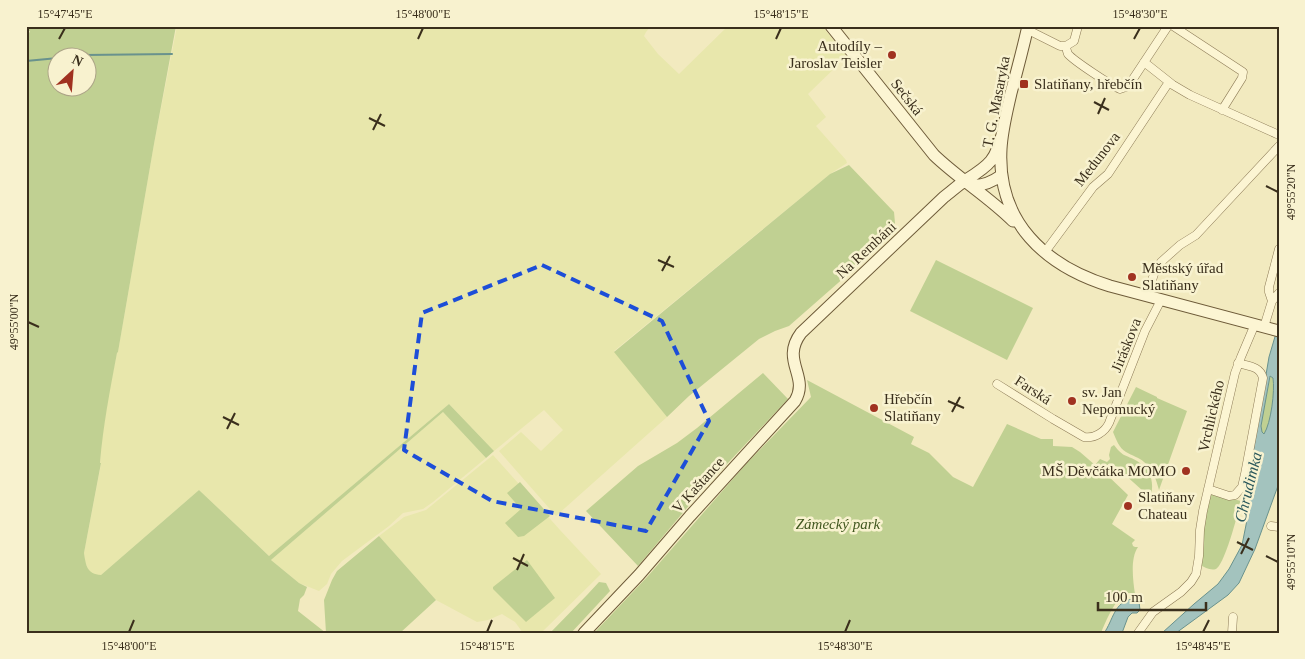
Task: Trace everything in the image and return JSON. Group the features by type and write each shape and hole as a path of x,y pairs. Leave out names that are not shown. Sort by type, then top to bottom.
{"street":[{"name":"Sečská","path":"831,26 928,149 967,183 998,206 1036,244"},
{"path":"1028,28 1060,46 1066,46 1074,41 1078,26"},
{"path":"1066,46 1068,53 1073,58 1120,89 1126,87 1131,82 1168,26"},
{"path":"1173,26 1243,72 1242,78 1222,110"},
{"name":"T. G. Masaryka","path":"1028,28 1002,132 1000,157 1005,193 1011,210 1020,226 1044,252 1084,277 1161,300 1266,327"},
{"path":"1144,62 1169,82 1190,95 1279,136"},
{"name":"Medunova","path":"1044,252 1093,187 1108,174 1169,82"},
{"path":"967,183 987,166 995,155 1002,132"},
{"path":"1147,296 1154,274 1161,262 1180,245 1196,235 1279,146"},
{"path":"980,172 989,170 1002,175"},
{"path":"967,183 978,185 988,183 1002,175"},
{"name":"Na Rembáni","path":"794,346 804,329 939,202 967,183"},
{"path":"1272,301 1269,292 1270,283 1279,249"},
{"path":"1272,301 1279,293"},
{"name":"Jiráskova","path":"1107,429 1145,331 1161,300"},
{"name":"Vrchlického","path":"1138,633 1155,609 1181,592 1194,578 1199,556 1201,519 1238,363 1266,327 1272,301"},
{"name":"V Kaštance","path":"584,633 795,401 799,394 800,384 793,356 794,346"},
{"path":"1208,489 1229,496 1236,495 1242,487 1263,378 1262,373 1258,369 1238,363"},
{"name":"Farská","path":"997,384 1084,437 1092,437 1107,429"},
{"path":"1232,633 1233,617"}],"highlighted area":[{"path":"542,265 662,321 709,421 646,531 492,501 404,450 422,313"}],"shaded area":[{"path":"177,26 651,26 644,36 658,54 679,74 728,26 822,26 845,54 844,59 808,94 826,117 816,126 847,163 830,174 614,351 667,417 556,516 499,451 521,432 541,451 563,430 544,410 494,451 449,404 269,556 199,490 101,575 94,575 89,571 84,553 101,464 102,438 109,391 118,352 154,144"},
{"path":"443,412 486,458 433,502 423,509 403,513 389,526 342,561 331,574 327,584 319,591 299,583 271,560"},
{"path":"493,455 601,574 541,633 523,633 515,622 502,614 477,622 436,600 379,536 404,517 426,510"}],"green space":[{"path":"26,26 176,26 109,394 101,463 84,553 90,571 101,575 199,490 269,556 449,404 494,451 486,458 443,412 271,560 299,583 307,587 300,599 298,611 326,633 26,633 26,40 30,31 26,31"},
{"path":"849,165 894,212 895,223 892,233 789,326 759,339 689,396 667,417 614,352 830,174"},
{"path":"936,260 1033,308 1007,360 910,311"},
{"path":"763,373 788,399 697,496 638,566 586,511 638,466 677,443"},
{"path":"1270,376 1273,378 1273,399 1265,435 1262,432 1261,426"},
{"name":"Zámecký park","path":"807,380 914,437 911,444 929,453 953,477 973,487 1007,424 1041,439 1053,439 1053,446 1072,447 1095,465 1100,459 1107,462 1110,459 1111,447 1114,445 1123,454 1137,461 1146,469 1152,484 1149,502 1140,496 1143,491 1113,464 1105,473 1128,495 1112,524 1135,540 1132,543 1133,546 1138,547 1133,563 1135,594 1128,593 1120,598 1101,633 594,633 648,576 746,464 811,397"},
{"path":"1136,387 1187,411 1159,490 1150,468 1142,460 1121,448 1113,432"},
{"path":"520,482 550,516 524,536 518,537 505,523 521,509 507,493"},
{"path":"1209,493 1241,501 1227,548 1220,565 1216,569 1208,569 1200,565 1202,534"},
{"path":"379,536 436,600 400,633 326,633 324,600 332,580 337,571"},
{"path":"527,560 555,598 526,622 493,587"},
{"path":"599,582 606,583 610,591 571,633 550,633 587,595"}],"water":[{"name":"Chrudimka","path":"1279,323 1279,483 1255,549 1239,583 1228,595 1176,633 1162,633 1218,584 1229,569 1242,545 1247,520 1246,493 1269,357","holes":["1270,376 1273,378 1272,407 1264,434 1261,426"]},
{"path":"1133,599 1139,602 1140,610 1128,617 1122,633 1104,633 1118,607 1122,603"}],"waterway":[{"path":"98,55 172,54"},
{"path":"26,61 48,59"}],"place":[{"name":"Autodíly – Jaroslav Teisler","path":"892,55"},
{"name":"Slatiňany, hřebčín","path":"1024,84"},
{"name":"Městský úřad Slatiňany","path":"1132,277"},
{"name":"sv. Jan Nepomucký","path":"1072,401"},
{"name":"Hřebčín Slatiňany","path":"874,408"},
{"name":"MŠ Děvčátka MOMO","path":"1186,471"},
{"name":"Slatiňany Chateau","path":"1128,506"}]}
